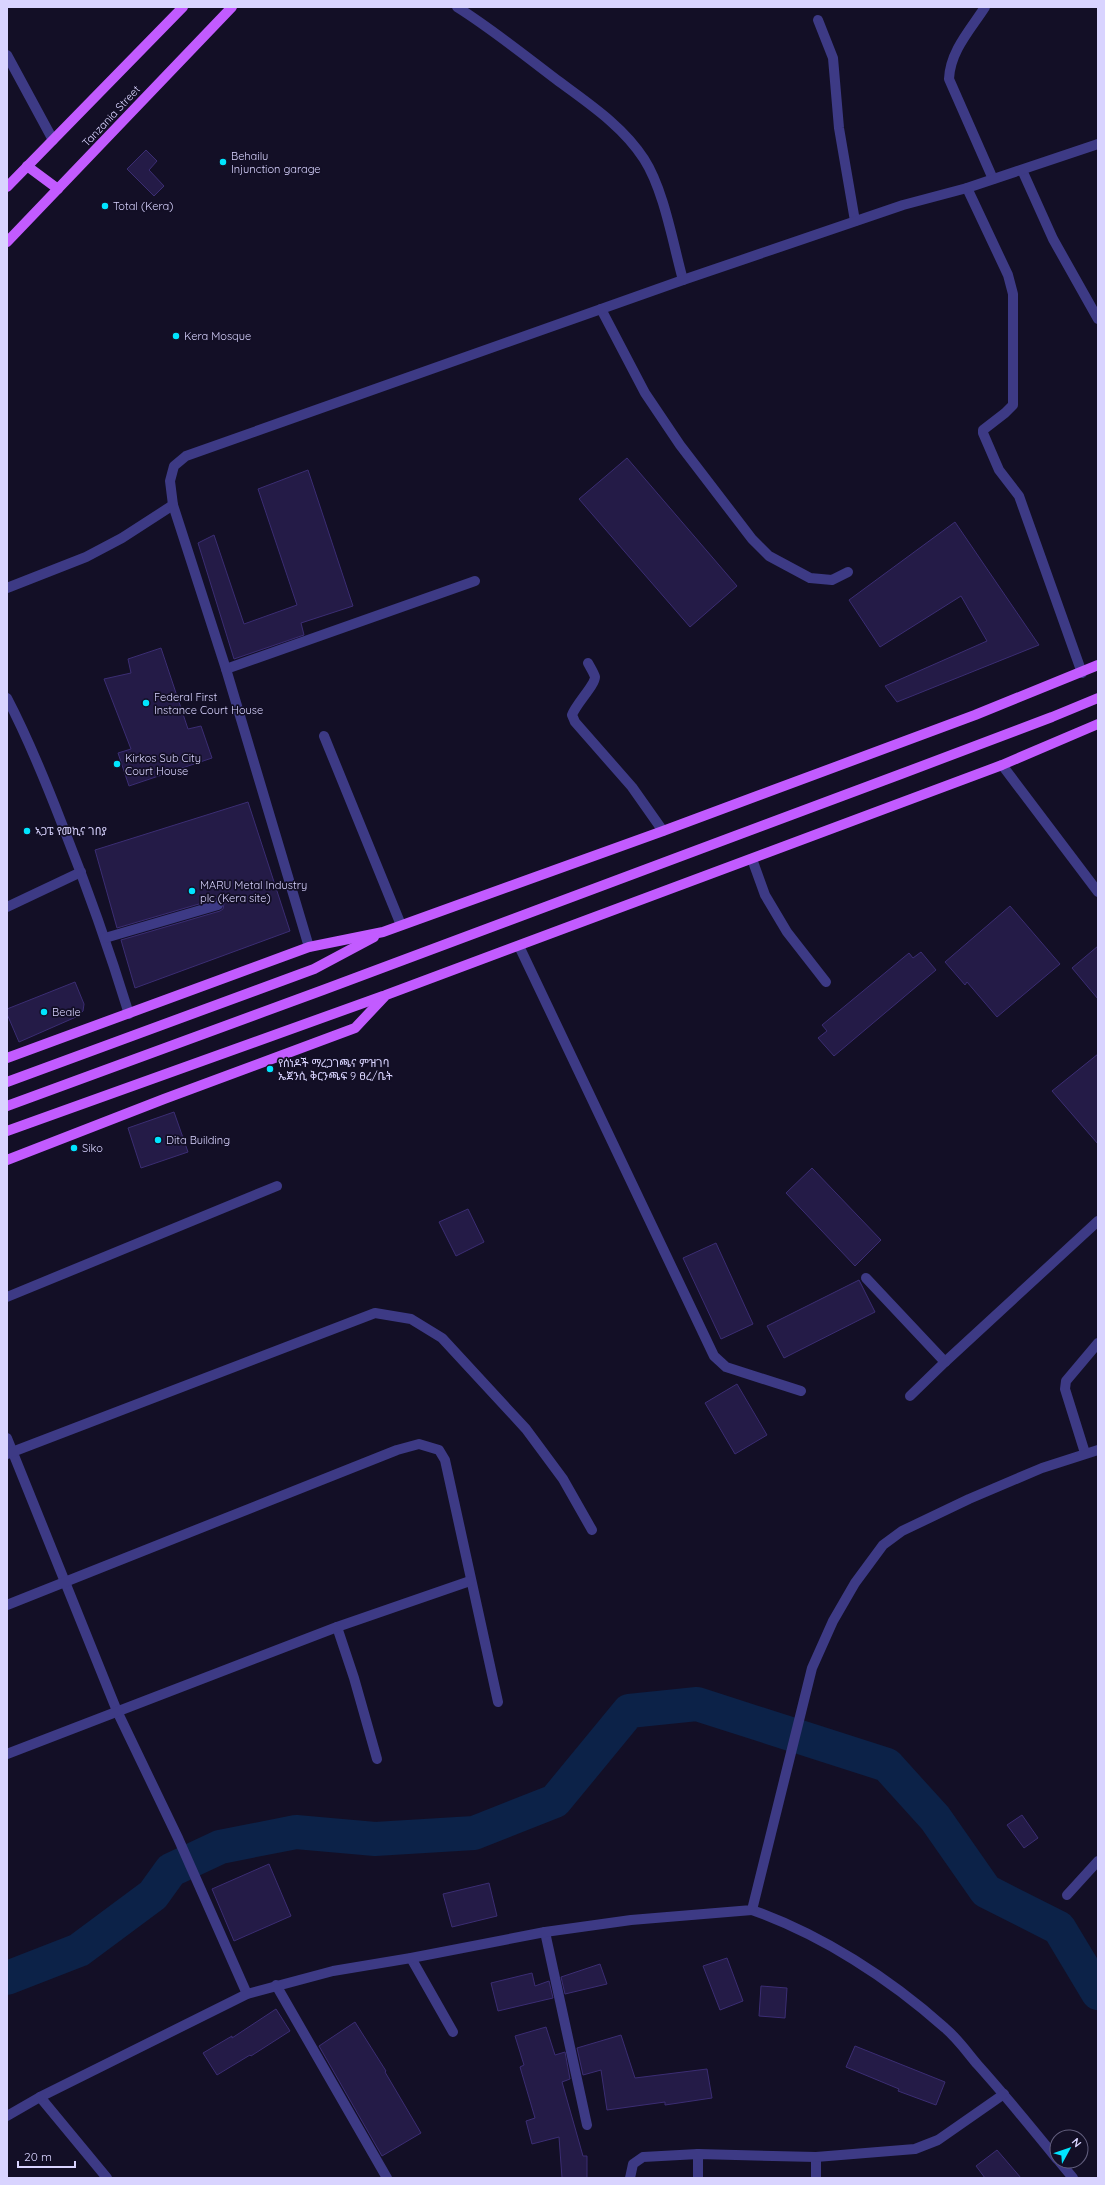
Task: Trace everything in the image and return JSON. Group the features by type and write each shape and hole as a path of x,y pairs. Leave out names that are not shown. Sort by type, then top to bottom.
{"main road":[{"path":"7,187 182,7"},
{"name":"Tanzania Street","path":"7,242 232,7"},
{"path":"27,166 58,189"},
{"path":"7,1082 314,969 383,932 401,925 663,831 1082,673 1098,665"},
{"path":"7,1106 879,783 1098,698"},
{"path":"7,1131 519,946 1002,765 1098,724"},
{"path":"7,1058 308,947 383,932"},
{"path":"7,1160 171,1096 355,1028 386,995"}],"street":[{"path":"457,7 486,26 604,115 625,136 644,160 656,186 683,280"},
{"path":"985,7 954,56 950,67 950,79 993,179"},
{"path":"818,20 833,58 839,128 855,221"},
{"path":"7,55 53,140"},
{"path":"308,947 226,669 173,505 170,481 174,466 186,456 683,280 903,205 967,188 1098,144"},
{"path":"1022,170 1052,239 1098,319"},
{"path":"967,188 1008,275 1013,294 1013,405 1006,413 983,430 983,433 998,470 1019,496 1082,673"},
{"path":"601,309 645,393 680,445 752,539 769,556 810,578 832,580 848,572"},
{"path":"7,588 86,557 122,538 173,505"},
{"path":"226,669 475,581"},
{"path":"588,663 595,676 594,682 575,706 572,715 575,722 632,787 663,831"},
{"path":"7,698 28,738 81,872 105,938 129,1014"},
{"path":"324,736 401,925"},
{"path":"1002,765 1098,892"},
{"path":"752,859 766,895 784,926 826,982"},
{"path":"7,907 81,872"},
{"path":"105,938 218,905"},
{"path":"519,946 714,1356 726,1367 801,1391"},
{"path":"7,1297 277,1186"},
{"path":"910,1396 1098,1221"},
{"path":"866,1278 945,1362"},
{"path":"10,1453 375,1313 411,1319 442,1338 526,1429 563,1479 592,1530"},
{"path":"1085,1453 1065,1389 1066,1381 1098,1343"},
{"path":"7,1438 10,1453 65,1581 117,1711 178,1838 247,1994"},
{"path":"7,1606 65,1581 397,1450 419,1444 439,1450 444,1460 498,1702"},
{"path":"752,1910 812,1668 833,1621 855,1583 883,1545 902,1531 969,1499 1042,1468 1098,1450"},
{"path":"7,1754 337,1627 470,1581"},
{"path":"337,1627 354,1678 377,1759"},
{"path":"1067,1895 1098,1861"},
{"path":"7,2116 40,2097 247,1994 276,1985 333,1971 411,1958 545,1932 631,1920 752,1910 786,1922 823,1941 879,1976 946,2028 1004,2094 1049,2149"},
{"path":"545,1932 587,2125"},
{"path":"411,1958 453,2032"},
{"path":"276,1985 387,2178"},
{"path":"630,2178 633,2164 643,2157 698,2154 816,2157 915,2149 926,2146 938,2140 1004,2094"},
{"path":"40,2097 107,2178"},
{"path":"698,2154 698,2178"},
{"path":"816,2157 816,2178"},
{"path":"1066,2169 1073,2178"}],"building":[{"path":"146,150 157,161 149,170 164,186 154,196 127,169"},
{"path":"627,458 737,586 690,627 579,499"},
{"path":"308,470 353,606 301,623 304,635 234,659 198,543 214,535 244,624 297,605 258,489"},
{"path":"955,522 1039,645 897,702 885,686 987,641 961,596 880,647 849,600"},
{"name":"Federal First Instance Court House","path":"161,648 188,729 201,726 212,758 129,786 118,753 131,749 104,679 131,673 128,659"},
{"name":"MARU Metal Industry plc (Kera site)","path":"248,802 290,931 135,988 121,940 220,911 223,909 224,904 222,900 216,899 117,928 95,850"},
{"path":"1010,906 1060,964 997,1017 967,982 965,985 945,962"},
{"path":"1098,946 1098,999 1072,968"},
{"path":"921,952 936,970 834,1056 818,1038 827,1031 822,1025 909,953 913,958"},
{"name":"Beale","path":"75,982 84,1004 83,1011 76,1017 19,1042 7,1014 7,1009"},
{"path":"1098,1054 1098,1144 1052,1091"},
{"name":"Dita Building","path":"174,1112 188,1152 141,1168 128,1128"},
{"path":"812,1168 881,1240 855,1266 786,1193"},
{"path":"468,1209 484,1242 456,1256 439,1222"},
{"path":"716,1243 753,1324 721,1339 683,1258"},
{"path":"859,1280 875,1312 784,1358 767,1326"},
{"path":"737,1384 767,1435 735,1454 705,1403"},
{"path":"1022,1815 1038,1838 1024,1848 1007,1825"},
{"path":"269,1864 291,1916 234,1941 212,1889"},
{"path":"489,1883 497,1916 452,1927 443,1894"},
{"path":"727,1958 743,2001 720,2010 703,1966"},
{"path":"600,1964 607,1984 565,1994 561,1977"},
{"path":"532,1973 535,1986 549,1981 553,1998 498,2011 491,1983"},
{"path":"761,1986 787,1988 785,2018 759,2016"},
{"path":"276,2009 290,2031 251,2056 250,2055 217,2075 203,2053 232,2036 232,2038"},
{"path":"355,2022 386,2071 385,2072 421,2133 382,2156 319,2046"},
{"path":"546,2027 555,2055 565,2052 570,2079 562,2082 583,2156 587,2156 587,2178 562,2178 559,2137 532,2144 526,2121 535,2118 520,2067 524,2065 515,2036"},
{"path":"621,2035 635,2078 707,2069 712,2098 665,2105 665,2102 607,2110 601,2070 583,2075 577,2048"},
{"path":"855,2046 945,2082 936,2105 898,2091 899,2089 846,2067"},
{"path":"997,2150 1021,2178 985,2178 976,2166"}],"waterway":[{"path":"7,1978 79,1950 153,1895 171,1870 220,1847 296,1832 375,1839 474,1833 555,1801 629,1711 697,1704 887,1765 935,1818 986,1891 1059,1928 1098,1993"}],"place":[{"name":"Behailu Injunction garage","path":"223,162"},
{"name":"Total (Kera)","path":"105,206"},
{"name":"Kera Mosque","path":"176,336"},
{"name":"Federal First Instance Court House","path":"146,703"},
{"name":"Kirkos Sub City Court House","path":"117,764"},
{"name":"ኣጋፔ የመኪና ገበያ","path":"27,831"},
{"name":"MARU Metal Industry plc (Kera site)","path":"192,891"},
{"name":"Beale","path":"44,1012"},
{"name":"የሰነዶች ማረጋገጫና ምዝገባ ኤጀንሲ ቅርንጫፍ 9 ፀረ/ቤት","path":"270,1069"},
{"name":"Dita Building","path":"158,1140"},
{"name":"Siko","path":"74,1148"}]}
